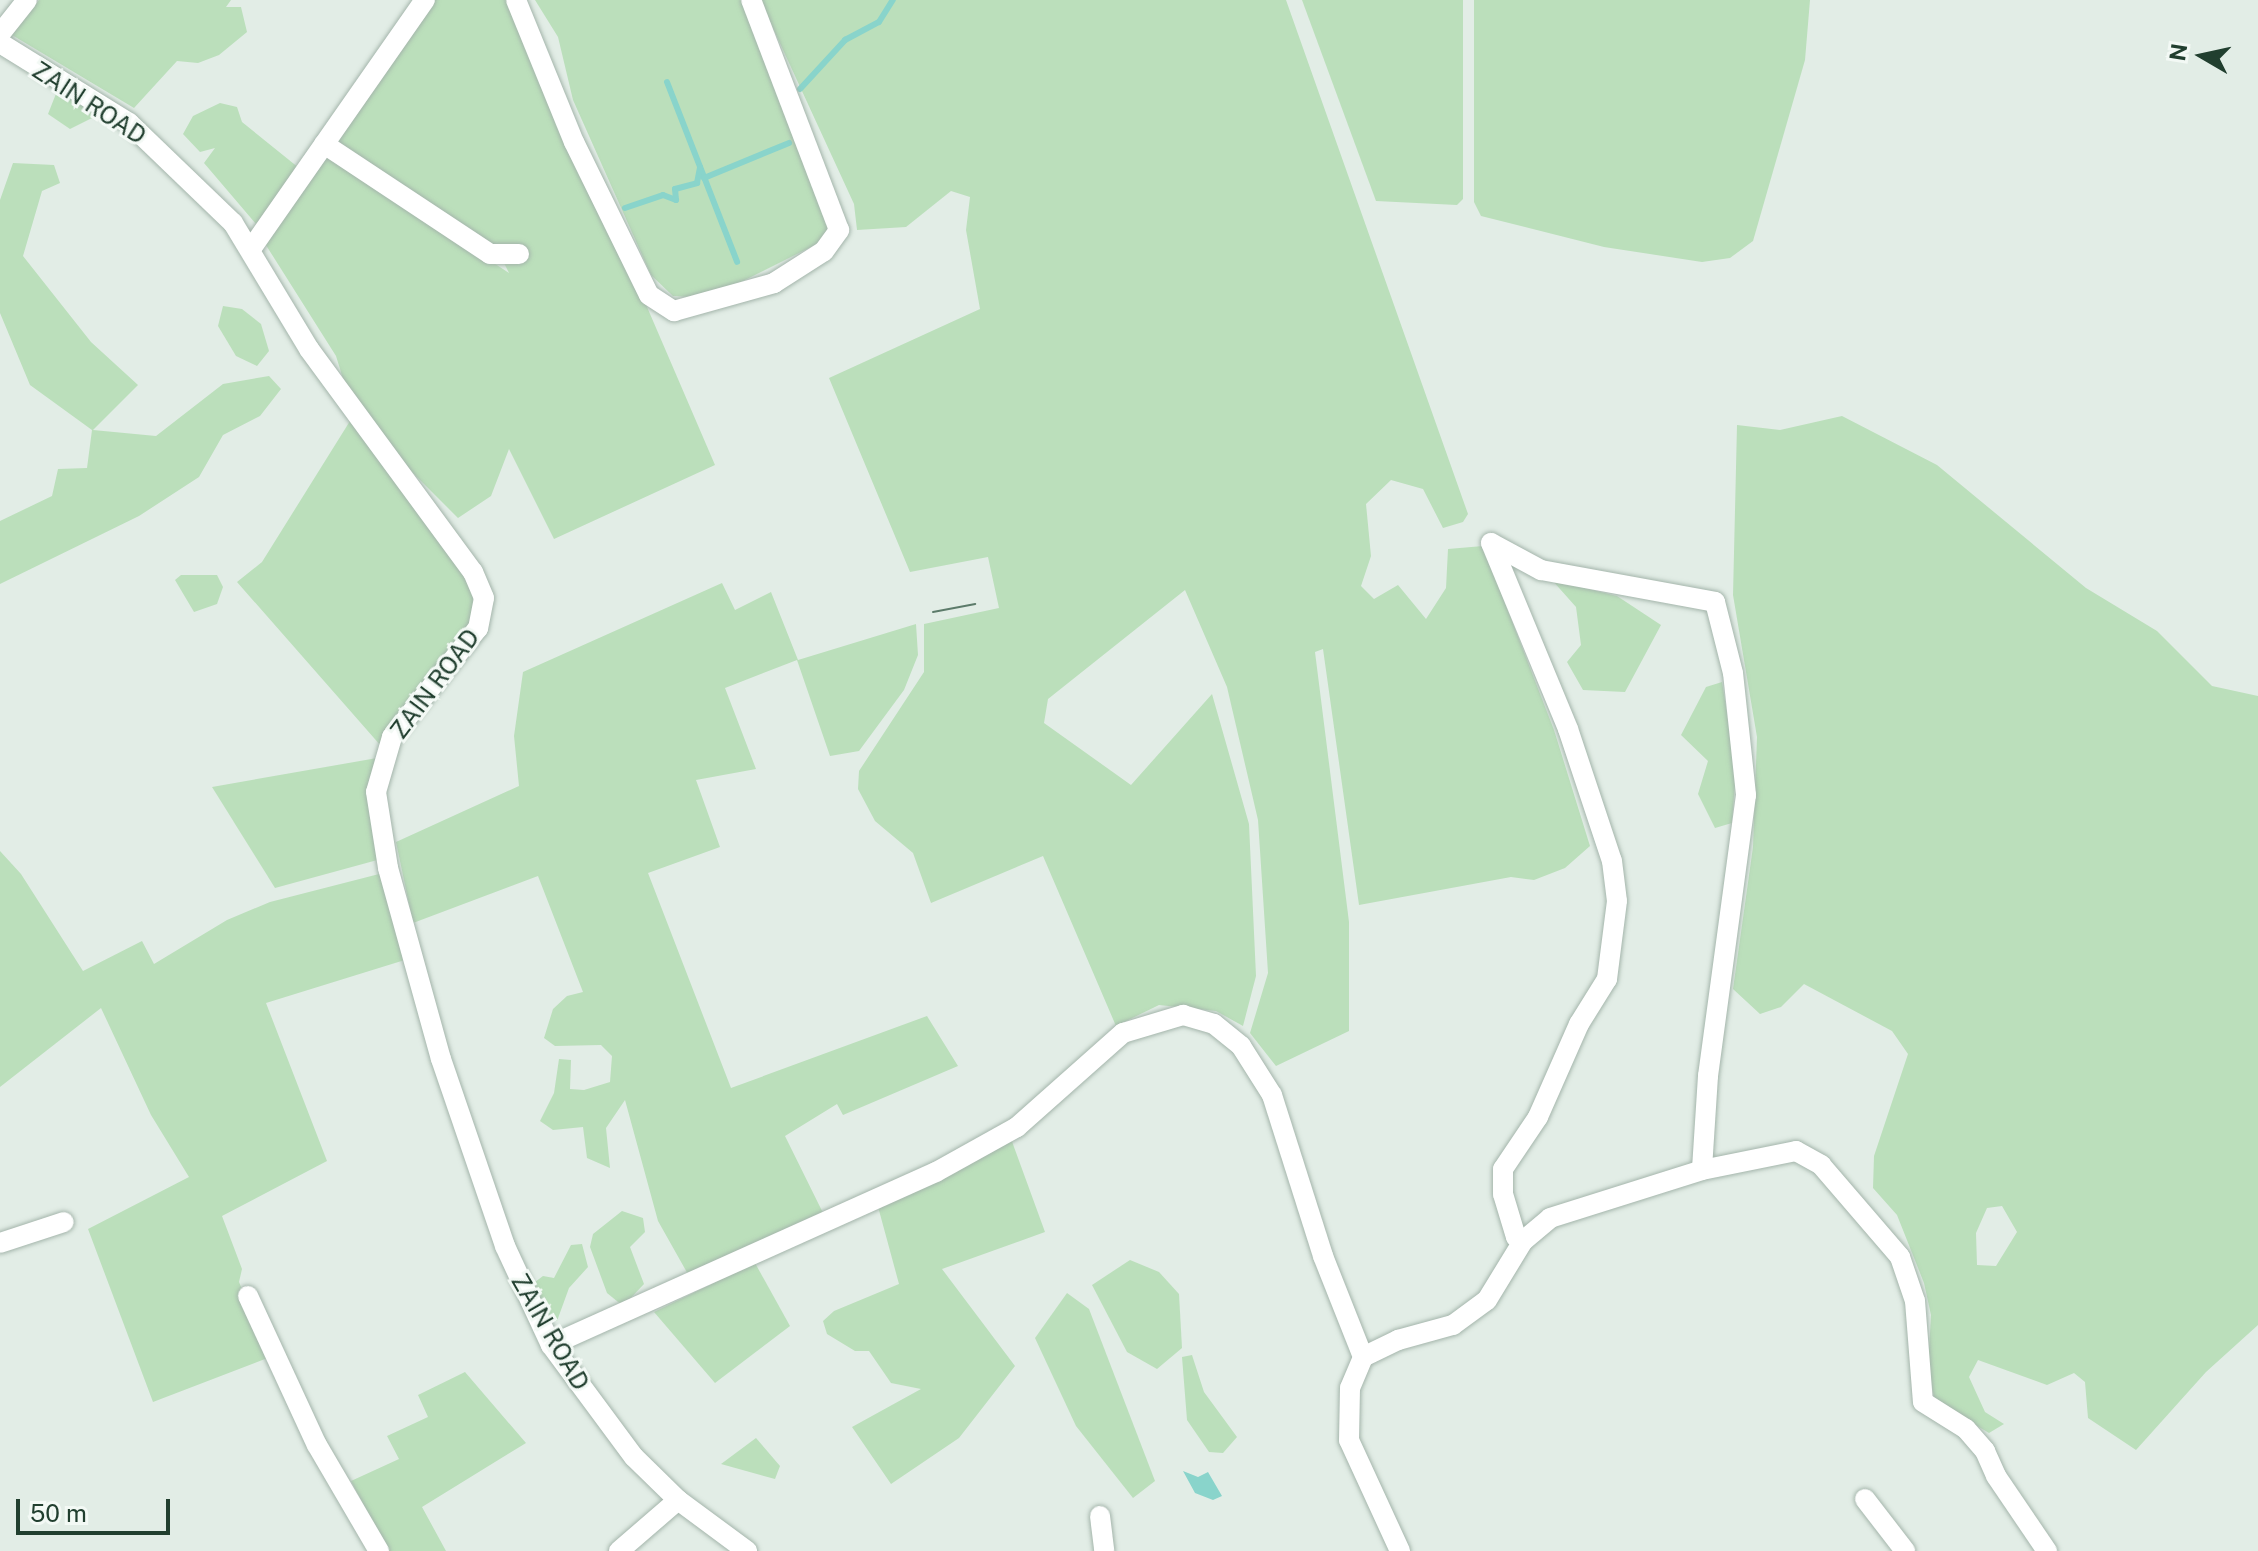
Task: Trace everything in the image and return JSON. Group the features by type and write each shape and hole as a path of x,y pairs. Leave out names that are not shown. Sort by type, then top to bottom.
{"street":[{"path":"0,34 27,0"},
{"path":"251,249 425,0"},
{"path":"516,0 574,142 649,295 674,311 774,283 824,251 839,230 751,0"},
{"name":"ZAIN ROAD","path":"0,43 129,123 204,193 251,249 309,349 473,572 484,598 478,628 392,737 380,765 377,805 388,868 441,1059 514,1270 551,1345 634,1457 678,1500 747,1551"},
{"path":"324,144 490,254 519,254"},
{"path":"1523,1241 1516,1237 1503,1194 1503,1169 1538,1117 1579,1024 1607,979 1617,901 1612,861 1568,729 1491,543 1541,570 1715,602 1735,686 1746,795 1708,1076 1702,1170"},
{"path":"551,1345 936,1172 1017,1127 1123,1033 1183,1015 1214,1024 1241,1046 1272,1095 1323,1256 1363,1357"},
{"path":"1400,1551 1349,1440 1350,1388 1363,1357 1398,1340 1453,1325 1498,1288 1523,1241 1550,1218 1702,1170 1796,1151 1821,1165 1900,1257 1915,1301 1923,1402 1966,1429 1985,1451 1996,1476 2047,1551"},
{"path":"0,1243 64,1222"},
{"path":"248,1296 317,1445 379,1551"},
{"path":"1865,1499 1905,1551"},
{"path":"619,1551 678,1500"},
{"path":"1100,1516 1104,1551"}],"green space":[{"path":"39,0 231,0 226,7 241,7 247,32 219,55 198,63 177,61 134,108 12,35"},
{"path":"427,0 515,0 715,465 554,539 509,449 491,496 458,518 354,414 336,356 264,242 326,153 509,273 497,249 338,151 339,135"},
{"path":"535,0 741,0 830,219 825,240 709,298 673,296 651,275 573,100 558,37"},
{"path":"760,0 1286,0 1468,514 1463,522 1443,528 1423,489 1391,480 1366,504 1371,556 1361,586 1374,599 1398,585 1426,619 1446,588 1448,549 1483,546 1554,730 1590,846 1565,868 1534,880 1511,877 1359,905 1323,649 1315,652 1349,922 1349,1031 1276,1066 1250,1033 1268,973 1258,820 1227,687 1185,590 1048,699 1044,723 1131,785 1212,694 1249,824 1256,976 1243,1026 1216,1011 1159,1005 1116,1026 1043,856 931,903 913,853 875,821 858,789 859,771 924,672 924,624 999,608 988,557 910,572 829,378 980,309 966,230 970,197 951,191 906,227 857,230 854,204"},
{"path":"1302,0 1463,0 1463,199 1457,205 1376,201"},
{"path":"1474,0 1810,0 1805,60 1753,241 1730,258 1702,262 1604,247 1481,216 1474,202"},
{"path":"61,81 106,111 70,129 48,114"},
{"path":"220,103 237,107 242,122 299,168 256,224 204,163 215,148 200,152 183,134 193,116"},
{"path":"13,163 54,165 60,183 42,191 23,256 91,342 138,385 93,430 156,436 223,384 269,376 281,389 260,416 223,435 199,477 139,516 0,584 0,521 52,496 58,469 87,468 92,430 30,385 0,313 0,200"},
{"path":"223,306 242,309 261,324 269,351 257,366 236,356 218,326"},
{"path":"1842,416 1937,465 2086,588 2157,631 2212,686 2258,696 2258,1325 2206,1372 2136,1450 2088,1418 2085,1382 2074,1373 2047,1385 1978,1360 1969,1377 1985,1412 2004,1424 1989,1433 1935,1401 1928,1369 1931,1315 1924,1283 1897,1215 1873,1188 1874,1156 1908,1054 1892,1031 1804,984 1781,1007 1760,1014 1733,989 1753,847 1757,737 1733,595 1737,425 1780,430","holes":["2002,1206 2017,1232 1996,1266 1977,1265 1976,1233 1987,1208"]},
{"path":"350,421 468,556 478,616 381,746 237,582 262,562"},
{"path":"181,575 217,575 223,587 217,604 194,612 175,580"},
{"path":"1552,580 1617,596 1661,625 1625,692 1583,690 1567,662 1581,645 1576,607"},
{"path":"722,583 735,610 771,592 798,660 916,624 918,655 904,690 859,751 830,756 797,660 725,688 756,769 696,780 720,847 648,873 731,1088 927,1016 958,1066 843,1115 837,1104 785,1136 825,1217 689,1276 658,1221 625,1100 606,1128 610,1168 587,1158 583,1127 553,1130 540,1121 554,1093 559,1059 571,1060 570,1089 584,1090 610,1082 612,1056 601,1045 555,1046 544,1038 553,1009 567,996 583,992 538,876 413,923 396,842 519,786 514,736 523,672"},
{"path":"1722,682 1736,769 1732,823 1715,828 1698,794 1708,761 1681,735 1706,687"},
{"path":"377,758 381,859 275,888 212,787"},
{"path":"0,851 21,874 83,971 142,941 154,964 227,920 270,902 383,873 408,959 266,1003 327,1161 222,1216 242,1269 239,1282 270,1357 153,1402 88,1229 189,1177 151,1115 101,1008 0,1087"},
{"path":"1010,1136 1045,1232 942,1269 1015,1366 959,1438 891,1484 852,1427 921,1389 891,1383 869,1351 855,1351 827,1334 823,1321 834,1311 899,1284 877,1203"},
{"path":"622,1211 643,1218 645,1232 630,1247 644,1284 623,1306 607,1293 590,1247 593,1234"},
{"path":"582,1244 588,1267 569,1288 557,1321 540,1314 531,1285 543,1276 554,1278 571,1245"},
{"path":"1130,1260 1159,1272 1179,1294 1182,1348 1157,1369 1127,1352 1092,1285"},
{"path":"755,1263 790,1326 715,1383 654,1312"},
{"path":"1067,1293 1089,1309 1155,1481 1133,1498 1076,1426 1035,1338"},
{"path":"1192,1355 1204,1392 1237,1437 1223,1453 1209,1452 1187,1420 1182,1357"},
{"path":"465,1372 526,1443 422,1507 446,1551 388,1551 351,1481 399,1459 387,1436 428,1417 418,1395"},
{"path":"756,1438 780,1466 775,1479 721,1464"}],"water":[{"path":"1183,1471 1198,1477 1208,1472 1222,1496 1213,1500 1195,1493"}],"waterway":[{"path":"800,89 845,40 879,22 893,0"},
{"path":"667,82 737,262"},
{"path":"704,178 789,143"},
{"path":"625,208 663,195 676,200 675,189 697,183 700,167"}],"tram line":[{"path":"933,612 975,604"}]}
